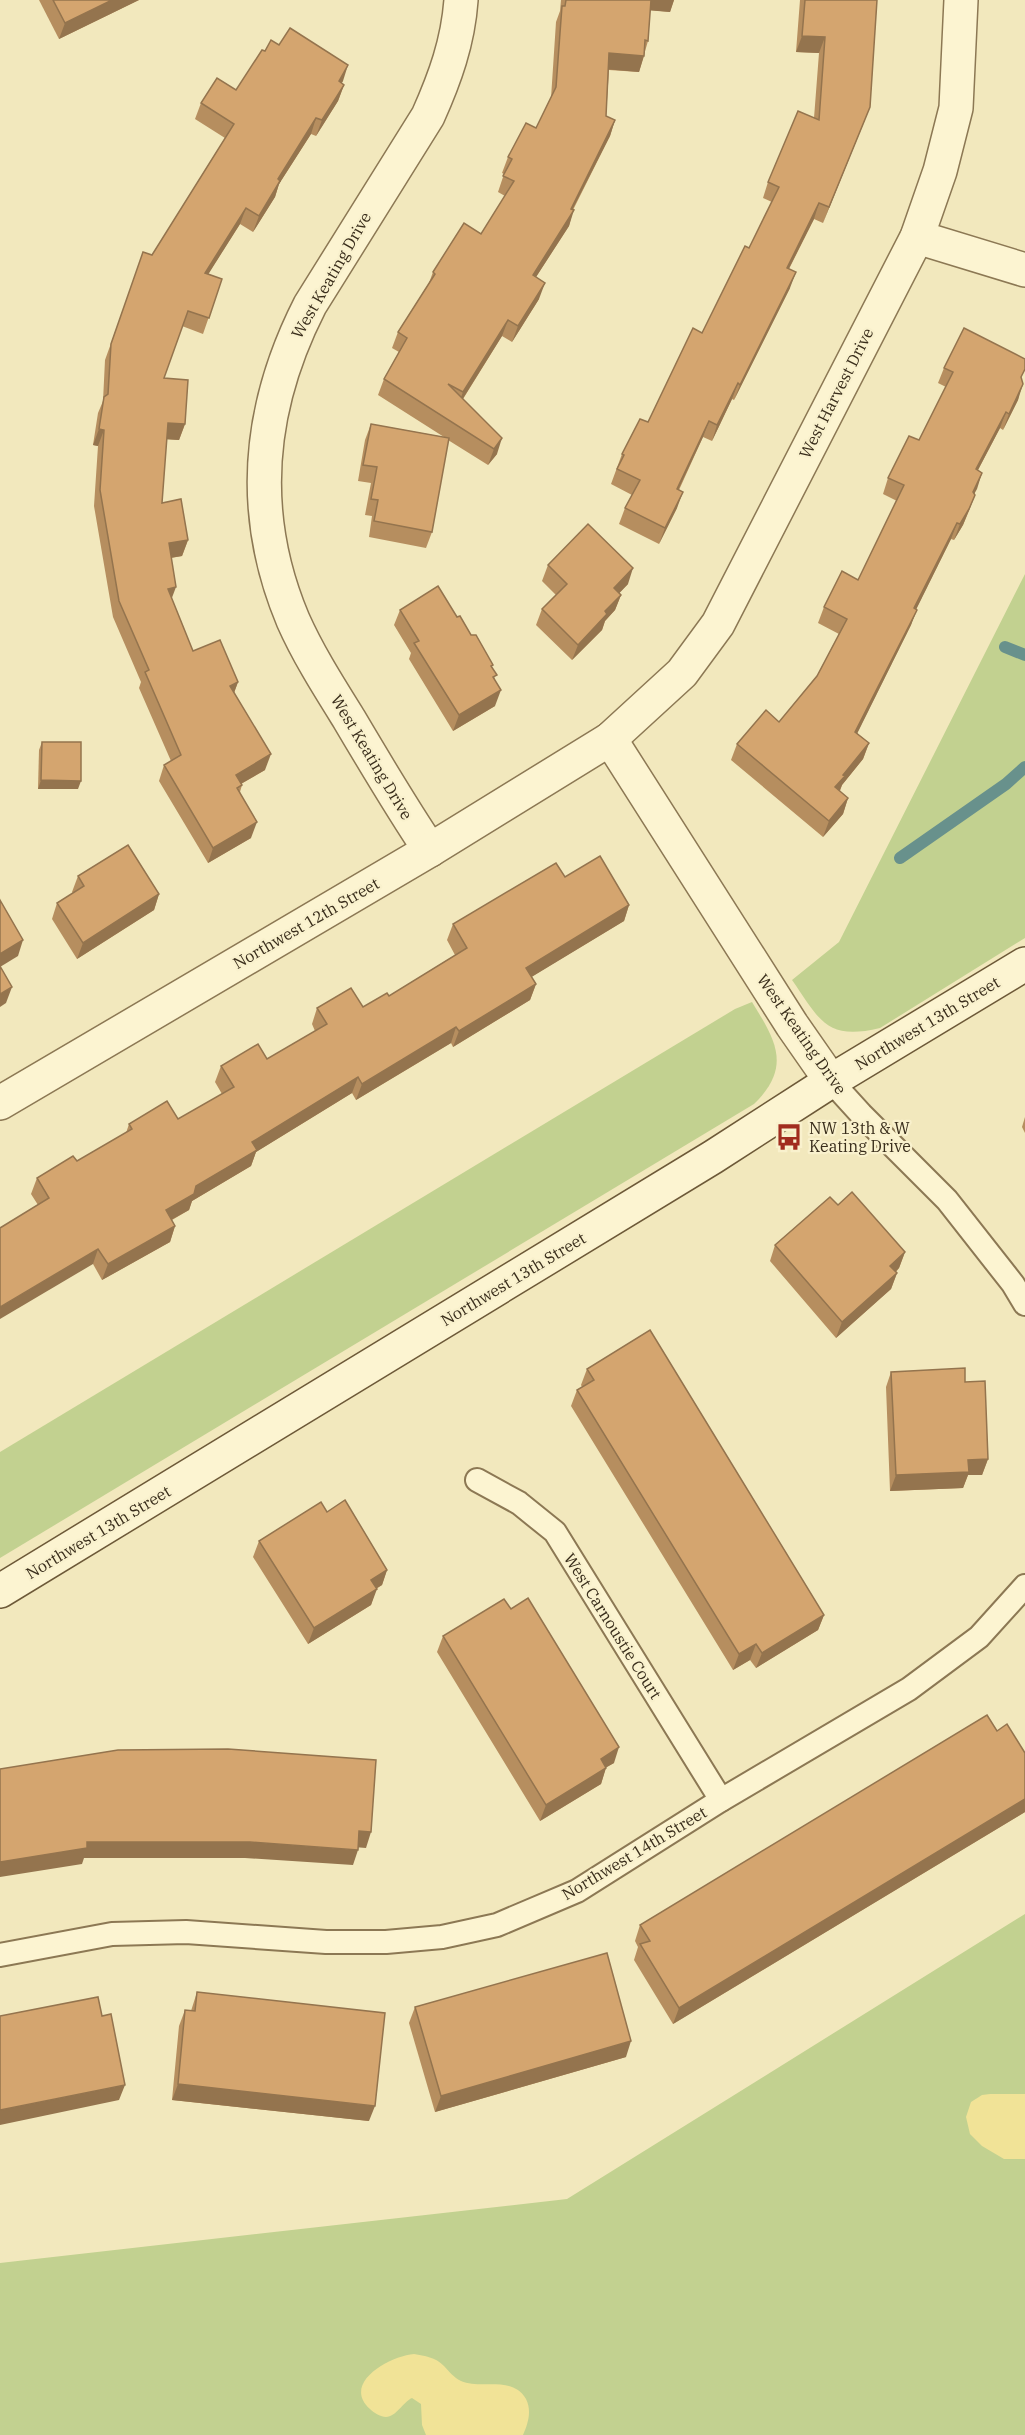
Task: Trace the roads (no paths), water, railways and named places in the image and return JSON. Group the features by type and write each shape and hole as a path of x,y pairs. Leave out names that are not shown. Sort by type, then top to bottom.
{"street":[{"name":"West Keating Drive","path":"430,850 374,762 294,621 275,572 264,511 264,451 275,395 296,333 310,305 428,116 443,83 454,49 461,0"},
{"name":"West Harvest Drive","path":"610,739 682,673 718,624 916,237 940,171 956,108 961,0"},
{"path":"916,237 1025,270"},
{"name":"West Keating Drive","path":"610,739 792,1025 831,1081"},
{"name":"Northwest 12th Street","path":"0,1103 430,850 610,739"},
{"name":"Northwest 13th Street","path":"0,1591 1025,964"}],"lane":[{"name":"West Keating Drive","path":"831,1081 866,1120 947,1200 1013,1284 1025,1304"},
{"name":"West Carnoustie Court","path":"477,1479 519,1503 555,1532 721,1800"},
{"name":"Northwest 14th Street","path":"0,1955 112,1934 186,1932 326,1942 386,1942 442,1937 497,1924 577,1892 721,1800 909,1689 980,1637 1025,1587"}],"waterway":[{"path":"1005,647 1025,655"},
{"path":"900,858 1006,784 1025,767"}],"place":[{"name":"NW 13th & W Keating Drive","path":"789,1137"}]}
